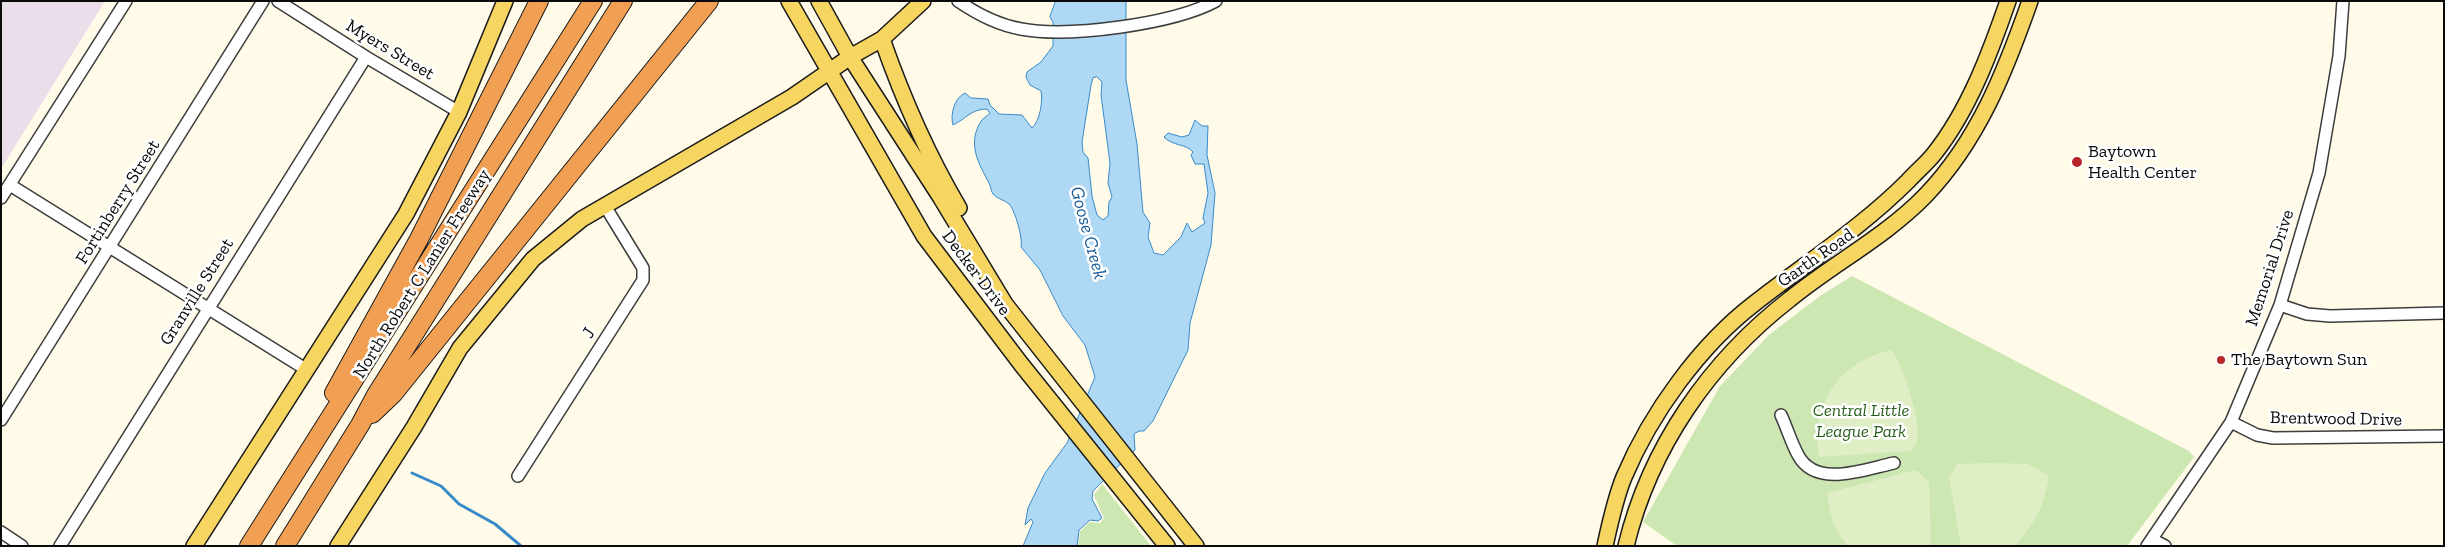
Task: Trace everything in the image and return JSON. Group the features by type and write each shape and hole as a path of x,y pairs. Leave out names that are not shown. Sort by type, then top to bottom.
{"highway":[{"path":"300,463 312,430 419,239 539,1"},
{"name":"North Robert C Lanier Freeway","path":"249,546 300,463 330,421 593,1"},
{"name":"North Robert C Lanier Freeway","path":"285,546 360,425 376,395 623,1"},
{"path":"360,425 393,394 709,1"}],"main road":[{"path":"194,546 406,214 459,112 505,1"},
{"name":"Decker Drive","path":"789,1 924,236 1021,364 1167,546"},
{"name":"Decker Drive","path":"819,1 850,57 941,198 1005,304 1196,546"},
{"path":"338,546 414,427 460,348 533,258 582,219 792,96 850,57 882,39 923,1"},
{"name":"Garth Road","path":"1604,546 1624,479 1636,451 1658,413 1679,383 1732,322 1862,224 1934,154 1970,95 1994,41 2008,1"},
{"name":"Garth Road","path":"1626,546 1631,524 1644,488 1676,426 1720,362 1768,316 1901,218 1925,196 1954,162 1991,102 2013,50 2030,1"},
{"path":"882,39 901,94 929,156 980,245 1005,304"},
{"path":"1994,41 2013,50"},
{"path":"1934,154 1954,162"},
{"path":"1758,301 1768,316"},
{"path":"1658,413 1676,426"},
{"path":"1611,520 1631,524"}],"street":[{"path":"1,198 126,1"},
{"name":"Fortinberry Street","path":"1,420 263,1"},
{"name":"Myers Street","path":"278,1 366,57 459,112"},
{"path":"958,1 986,18 1005,26 1036,31 1064,32 1148,22 1175,16 1216,1"},
{"name":"Memorial Drive","path":"2149,542 2230,422 2280,305 2319,173 2339,56 2343,1"},
{"name":"Granville Street","path":"60,546 206,309 366,57"},
{"path":"10,185 206,309 307,370"},
{"name":"J","path":"518,476 643,280 643,268 605,206"},
{"path":"2280,305 2307,314 2330,316 2444,313"},
{"path":"1781,415 1798,456 1818,472 1837,474 1894,463"},
{"name":"Brentwood Drive","path":"2230,422 2258,435 2273,438 2444,436"},
{"path":"1,532 22,546"},
{"path":"2149,542 2165,546"}],"shaded area":[{"path":"1,1 105,1 1,169"}],"green space":[{"name":"Central Little League Park","path":"1852,276 2189,451 2194,457 2127,546 1677,546 1643,522 1720,386 1770,334 1820,296"},
{"path":"1892,350 1906,381 1917,421 1917,441 1911,451 1819,457 1820,419 1825,403 1833,388 1857,364"},
{"path":"1957,464 2028,464 2049,476 2045,497 2034,521 2016,545 1961,546 1949,478"},
{"path":"1916,470 1929,482 1931,546 1848,546 1839,534 1833,521 1827,493"},
{"path":"1102,484 1151,546 1078,546 1080,531 1090,522 1100,523 1104,518 1094,495"}],"water":[{"name":"Goose Creek","path":"1056,1 1126,1 1126,80 1137,144 1143,212 1150,223 1148,237 1154,253 1163,255 1181,237 1187,223 1192,232 1205,223 1203,218 1208,193 1204,164 1195,164 1191,155 1193,152 1190,149 1167,140 1164,137 1168,133 1182,137 1189,135 1195,120 1202,126 1208,126 1207,155 1215,193 1211,245 1190,323 1188,350 1153,421 1144,431 1134,434 1135,450 1093,491 1092,499 1102,518 1098,521 1090,520 1079,530 1077,546 1023,546 1033,522 1031,519 1025,525 1028,508 1045,473 1067,443 1095,377 1085,345 1063,316 1040,270 1021,247 1020,231 1011,207 993,194 978,161 975,145 977,129 982,120 990,113 987,109 981,109 953,125 952,116 958,99 965,93 971,98 988,99 990,105 999,114 1022,115 1032,128 1035,125 1039,116 1042,95 1041,91 1030,85 1026,77 1027,72 1041,62 1053,46 1053,22 1050,17","holes":["1097,77 1102,82 1101,95 1110,163 1108,183 1112,197 1109,202 1108,216 1103,220 1097,215 1092,196 1088,158 1083,152 1082,142 1093,78"]}],"waterway":[{"path":"412,473 441,486 459,504 495,524 521,546"}],"place":[{"name":"Baytown Health Center","path":"2077,162"},
{"name":"The Baytown Sun","path":"2221,360"}]}
